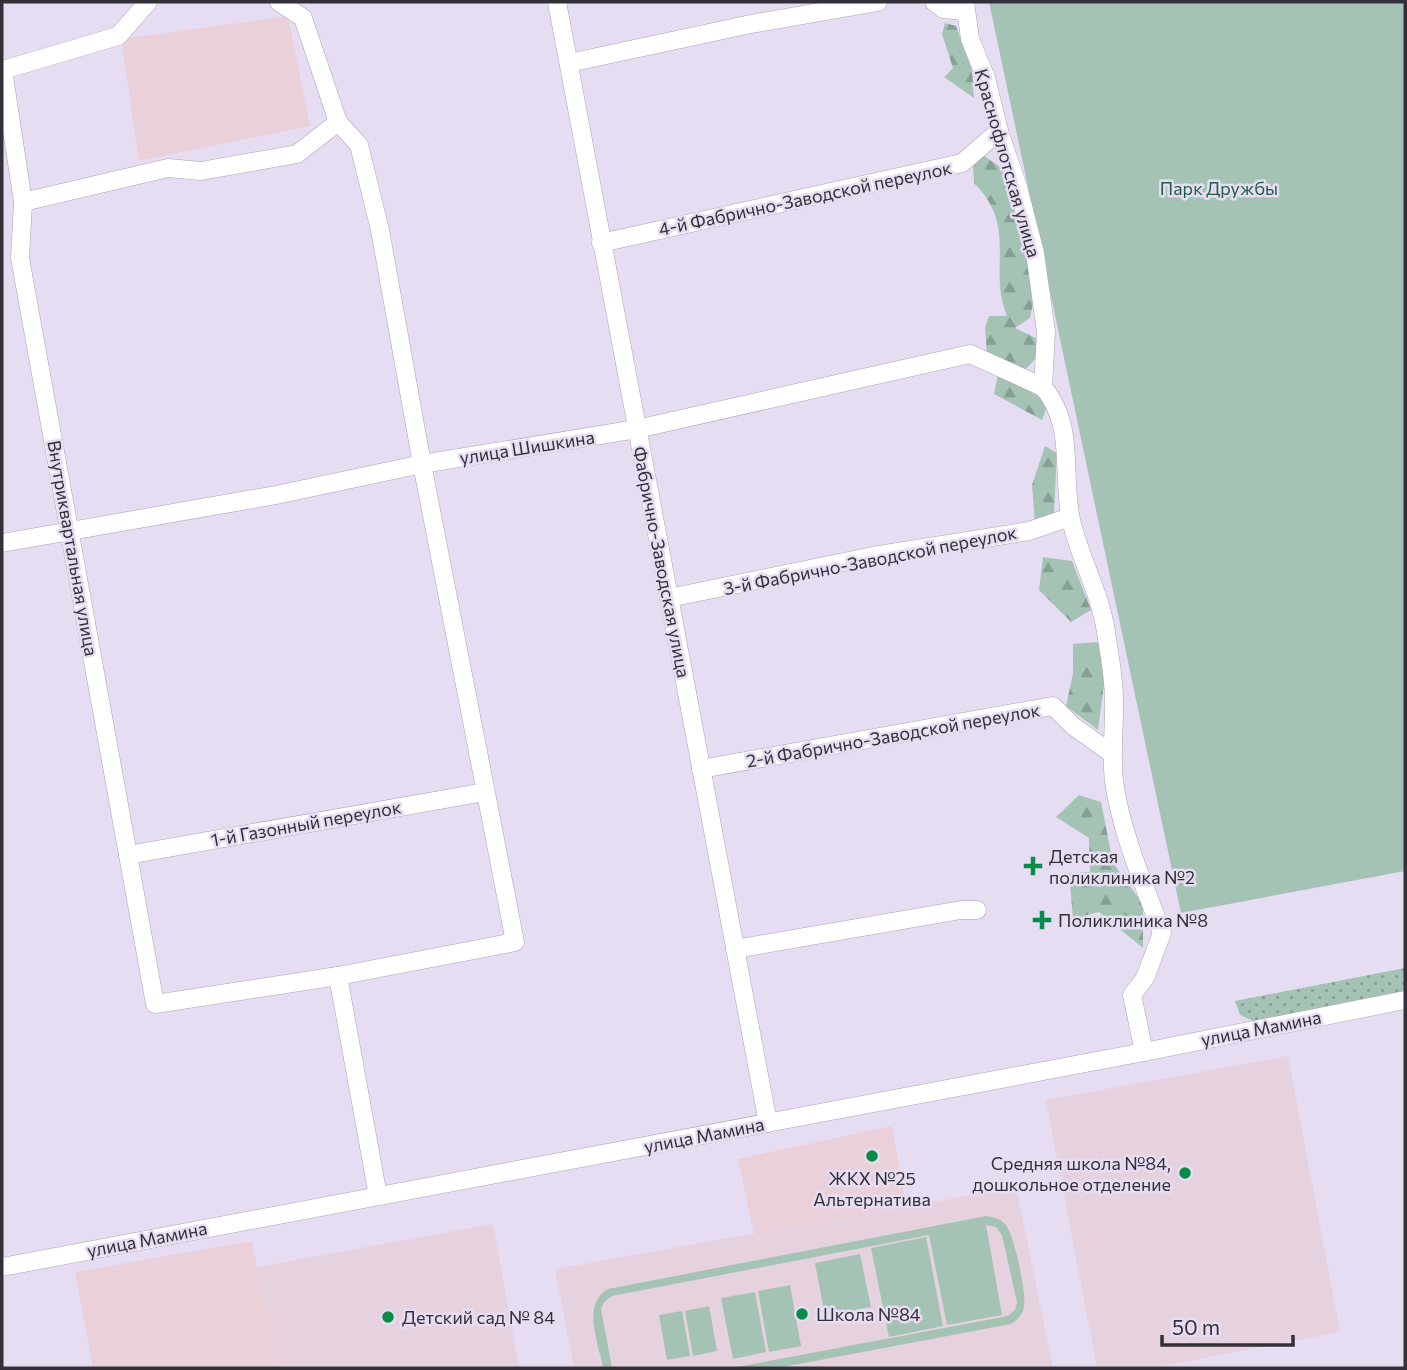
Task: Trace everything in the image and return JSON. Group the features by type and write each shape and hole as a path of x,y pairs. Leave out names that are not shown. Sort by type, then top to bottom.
{"street":[{"name":"Внутриквартальная улица","path":"154,2 148,2 118,36 3,69 23,202 20,258 155,1004 338,976 515,942 422,464 380,230 359,145 338,122 303,18 279,2"},
{"name":"Фабрично-Заводская улица","path":"557,2 768,1123"},
{"path":"569,63 751,24 878,2"},
{"path":"934,2 943,9 965,6"},
{"name":"Краснофлотская улица","path":"965,6 970,39 986,78 1035,253 1046,332 1043,387"},
{"path":"23,202 168,168 201,171 297,154 338,122"},
{"name":"4-й Фабрично-Заводской переулок","path":"601,243 962,163 999,131"},
{"name":"улица Шишкина","path":"2,543 276,495 422,464 636,429 970,354 1043,387"},
{"path":"1043,387 1055,401 1062,418 1070,517 1077,544 1101,604 1113,691 1111,753 1114,784 1124,827 1162,933 1145,978 1132,995 1144,1052"},
{"name":"3-й Фабрично-Заводской переулок","path":"669,598 873,556 1029,531 1070,517"},
{"name":"2-й Фабрично-Заводской переулок","path":"701,769 1053,706 1073,726 1111,753"},
{"name":"1-й Газонный переулок","path":"128,855 485,792"},
{"path":"735,949 961,910 977,910"},
{"path":"338,976 378,1196"},
{"name":"улица Мамина","path":"2,1266 1144,1052 1405,1000"}],"shaded area":[{"path":"288,16 310,126 139,161 121,39"},
{"name":"Средняя школа №84, дошкольное отделение","path":"1288,1056 1340,1332 1152,1368 1097,1368 1046,1100"},
{"path":"892,1126 906,1206 754,1234 738,1159"},
{"name":"Школа №84","path":"1016,1187 1053,1368 574,1368 555,1269"},
{"name":"Детский сад № 84","path":"493,1224 519,1368 277,1368 257,1267"},
{"path":"252,1241 277,1368 93,1368 75,1272"}],"green space":[{"name":"Парк Дружбы","path":"989,2 1405,2 1405,871 1181,913"},
{"path":"945,23 956,26 972,70 974,98 944,77 953,68 942,34"},
{"path":"983,155 1000,167 1014,188 1035,293 1030,318 1015,328 1040,340 1035,359 1024,371 987,356 985,328 989,316 1007,316 1000,281 999,232 988,200 974,183 973,166"},
{"path":"998,374 1049,402 1042,420 994,394"},
{"path":"1045,446 1057,453 1054,513 1035,523 1032,485"},
{"path":"1043,557 1072,561 1091,610 1071,622 1039,590"},
{"path":"1099,642 1104,684 1098,730 1066,706 1073,673 1073,644"},
{"path":"1079,795 1101,802 1113,863 1143,904 1143,948 1099,912 1073,919 1069,873 1090,872 1089,838 1056,817"},
{"path":"1405,968 1405,993 1253,1021 1240,1015 1235,1001"},
{"path":"986,1216 1006,1225 1019,1265 1024,1307 1021,1315 1011,1324 778,1368 732,1368 1008,1316 1015,1310 1017,1302 1002,1235 996,1227 986,1225 1002,1315 947,1325 929,1235 612,1296 604,1302 601,1309 612,1368 603,1368 593,1314 595,1304 608,1289"},
{"path":"926,1237 943,1326 889,1337 871,1248"},
{"path":"860,1254 871,1307 825,1316 815,1263"},
{"path":"790,1285 801,1346 769,1352 758,1291"},
{"path":"755,1292 766,1352 733,1359 721,1298"},
{"path":"709,1306 717,1351 693,1356 685,1311"},
{"path":"682,1311 690,1356 667,1360 659,1315"}],"place":[{"name":"Детская поликлиника №2","path":"1033,866"},
{"name":"Поликлиника №8","path":"1042,920"},
{"name":"ЖКХ №25 Альтернатива","path":"872,1156"},
{"name":"Средняя школа №84, дошкольное отделение","path":"1185,1173"},
{"name":"Школа №84","path":"802,1314"},
{"name":"Детский сад № 84","path":"388,1317"}]}
